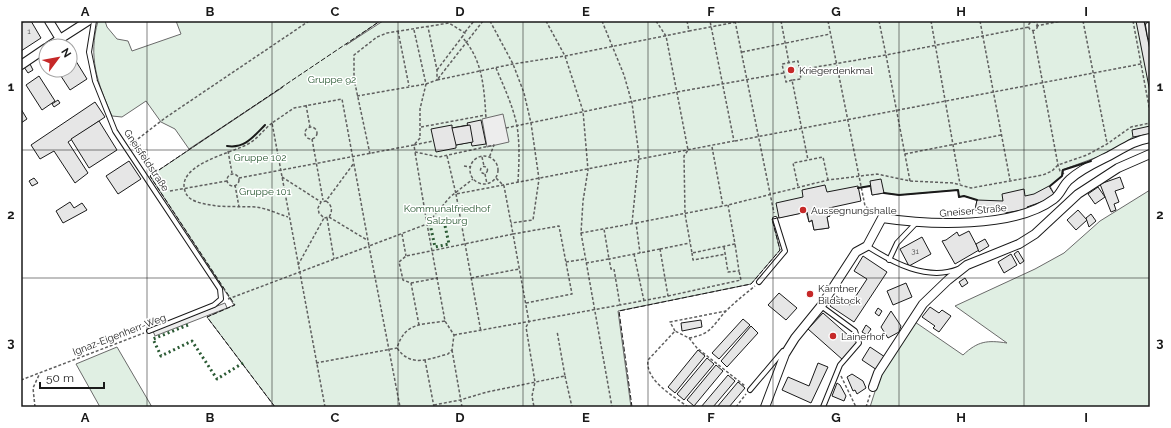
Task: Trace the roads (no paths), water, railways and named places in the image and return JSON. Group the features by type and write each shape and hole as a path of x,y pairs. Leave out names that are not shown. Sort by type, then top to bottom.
{"street":[{"path":"49,21 59,38"},
{"path":"62,38 88,21"},
{"path":"21,65 38,53"},
{"name":"Gneiser Straße","path":"867,246 882,218 916,223 948,223 1012,217 1050,201 1058,196 1068,180 1085,168 1134,141 1150,138"},
{"path":"873,387 878,373 923,304 967,265 1019,244 1036,234 1078,194 1118,168 1150,154"},
{"path":"765,407 786,354 806,324 821,306 856,252 867,246"}],"lane":[{"name":"Gneisfeldstraße","path":"94,21 89,52 95,81 115,131 220,289 221,299"},
{"path":"1148,24 1150,36"},
{"path":"759,282 785,251 775,219"},
{"path":"889,260 897,243 916,223"},
{"path":"867,246 889,260 922,272 940,273 967,265"},
{"name":"Ignaz-Eigenherr-Weg","path":"149,331 214,305 221,299"},
{"path":"821,306 855,331 859,343 840,365 824,407"},
{"path":"750,390 806,324"}],"place":[{"name":"Kriegerdenkmal","path":"791,70"},
{"name":"Aussegnungshalle","path":"803,210"},
{"name":"Kärntner Bildstock","path":"810,294"},
{"name":"Lainerhof","path":"833,336"}],"park label":[{"name":"Gruppe 92","path":"332,79"},
{"name":"Gruppe 102","path":"260,157"},
{"name":"Gruppe 101","path":"265,191"},
{"name":"Kommunalfriedhof Salzburg","path":"447,214"}]}
